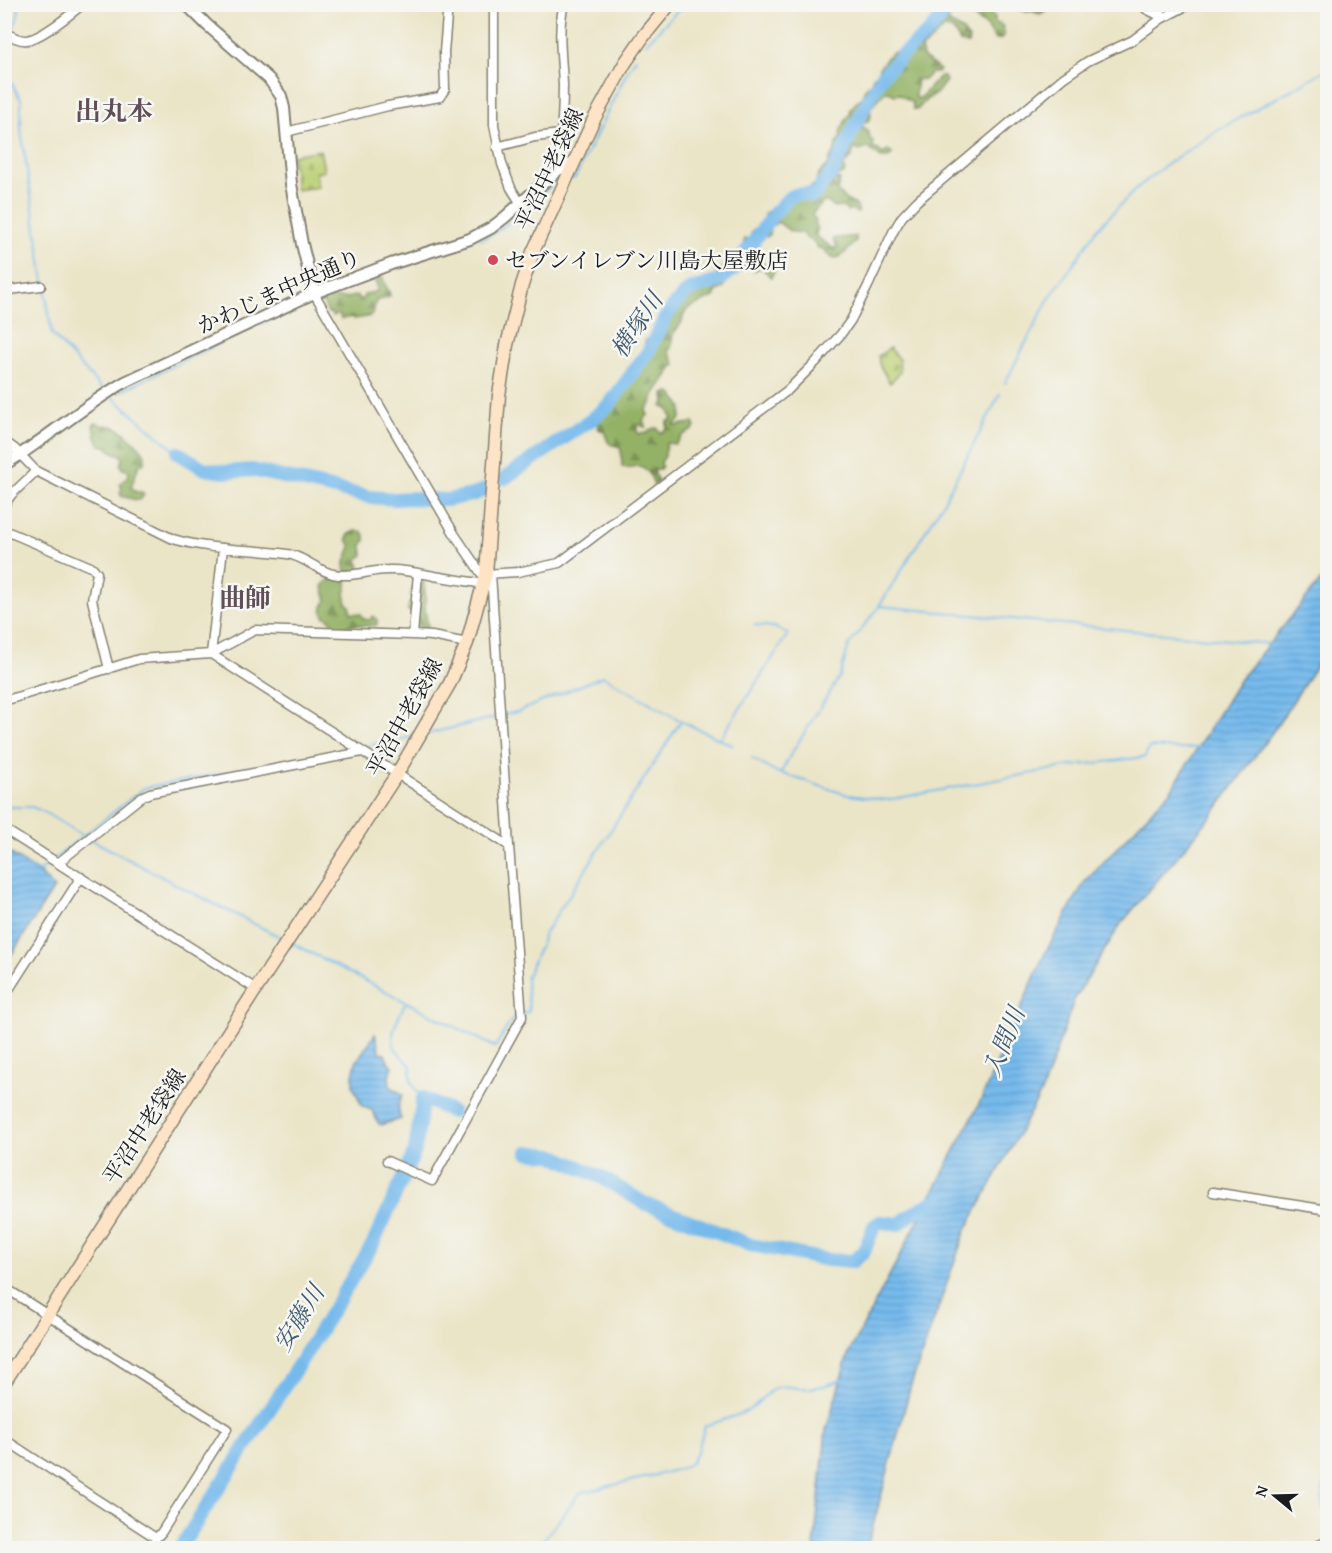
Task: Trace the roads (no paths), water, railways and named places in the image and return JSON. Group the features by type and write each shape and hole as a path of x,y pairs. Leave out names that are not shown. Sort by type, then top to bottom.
{"main road":[{"name":"平沼中老袋線","path":"4,1383 256,989 397,774 450,683 467,643 487,578 499,395 507,345 522,285 533,252 593,121 625,63 670,4"}],"street":[{"path":"4,32 26,40 38,36 83,4"},
{"path":"186,4 269,78 281,96 285,108 291,184 314,293 455,535 487,578 522,1017 432,1181 387,1161"},
{"path":"286,132 388,106 440,97 445,89 444,52 448,4"},
{"path":"494,4 494,125 497,147 506,177 521,204"},
{"path":"558,170 563,88 561,30 564,4"},
{"path":"1142,4 1160,17"},
{"path":"1160,17 1164,4"},
{"path":"4,441 36,471 173,539 191,544 290,554 333,574 350,575 402,570 487,578 559,563 788,390 842,334 858,307 893,231 916,201 1063,78 1088,61 1132,40 1160,17 1190,4"},
{"path":"497,147 535,136 561,134"},
{"name":"かわじま中央通り","path":"4,465 98,398 125,382 314,293 391,264 470,239 491,228 558,170 573,163"},
{"path":"4,294 9,290 41,285"},
{"path":"4,505 36,471"},
{"path":"4,530 93,568 97,573 92,600 109,669"},
{"path":"211,654 223,548"},
{"path":"413,635 418,573"},
{"path":"4,701 139,659 211,654 255,630 432,636 467,643"},
{"path":"211,654 509,846"},
{"path":"58,863 141,797 150,793 362,752"},
{"path":"4,829 256,989"},
{"path":"4,997 81,877"},
{"path":"1213,1192 1328,1210"},
{"path":"4,1287 227,1429 161,1533 149,1548"},
{"path":"4,1439 156,1538"},
{"path":"1312,1548 1328,1541"}],"water":[{"path":"1327,573 1327,649 1279,723 1213,814 1120,925 1075,998 1042,1091 965,1232 911,1385 867,1548 814,1548 826,1430 848,1355 981,1100 1043,957 1084,883 1172,789 1240,679"},
{"path":"5,850 40,873 54,888 5,965"},
{"path":"375,1034 380,1052 385,1054 388,1062 393,1066 389,1076 390,1086 403,1095 399,1107 401,1119 381,1125 373,1111 362,1106 353,1086 356,1062"}],"waterway":[{"path":"9,32 17,20 19,4"},
{"path":"646,43 684,4"},
{"name":"横塚川","path":"505,478 591,420 609,405 648,352 665,318 677,302 689,290 719,281 733,270 771,217 790,197 798,194 813,196 834,170 866,104 883,75 929,32 953,4"},
{"path":"4,56 6,73 21,100 21,130 52,334 103,390"},
{"path":"572,179 575,178 636,58"},
{"path":"1005,383 1047,302 1098,228 1138,187 1218,130 1325,70"},
{"path":"481,239 499,230 555,182 560,181"},
{"path":"260,324 315,299"},
{"path":"119,392 222,342"},
{"path":"781,773 840,676 849,645 876,611 943,503 1000,394"},
{"path":"110,395 178,453"},
{"path":"55,436 104,401"},
{"path":"26,457 41,446"},
{"name":"横塚川","path":"178,453 205,469 225,472 252,470 370,497 447,500 472,495 487,489"},
{"path":"4,473 22,461"},
{"path":"879,606 1270,644"},
{"path":"720,739 788,634 774,627 755,625"},
{"path":"502,715 517,712 603,676 681,721 732,745"},
{"path":"427,734 497,717"},
{"path":"406,1002 495,1047 515,1015 529,1012 526,978 543,936 681,721"},
{"path":"362,747 412,737"},
{"path":"752,758 771,770 848,795 887,800 1071,766 1145,757 1149,747 1182,749 1199,747"},
{"path":"54,859 144,788 353,749"},
{"path":"4,807 32,807 84,836"},
{"path":"92,840 284,939"},
{"path":"38,872 50,863"},
{"path":"292,943 406,1002 396,1024 393,1042 395,1048 411,1066 412,1084 423,1098"},
{"name":"安藤川","path":"180,1548 308,1350 373,1244 415,1151 423,1098 452,1112"},
{"path":"528,1152 552,1155 601,1177 644,1203 751,1245 827,1260 853,1261 864,1252 874,1226 880,1222 899,1224 940,1198"},
{"path":"537,1548 580,1493 682,1468 691,1463 705,1426 749,1410 770,1391 778,1387 812,1388 843,1379"},
{"path":"1328,1480 1322,1494 1328,1519"}],"place":[{"name":"セブンイレブン川島大屋敷店","path":"493,260"}],"district":[{"name":"出丸本","path":"114,111"},
{"name":"曲師","path":"245,598"}],"water label":[{"name":"入間川","path":"1004,1042"}]}
